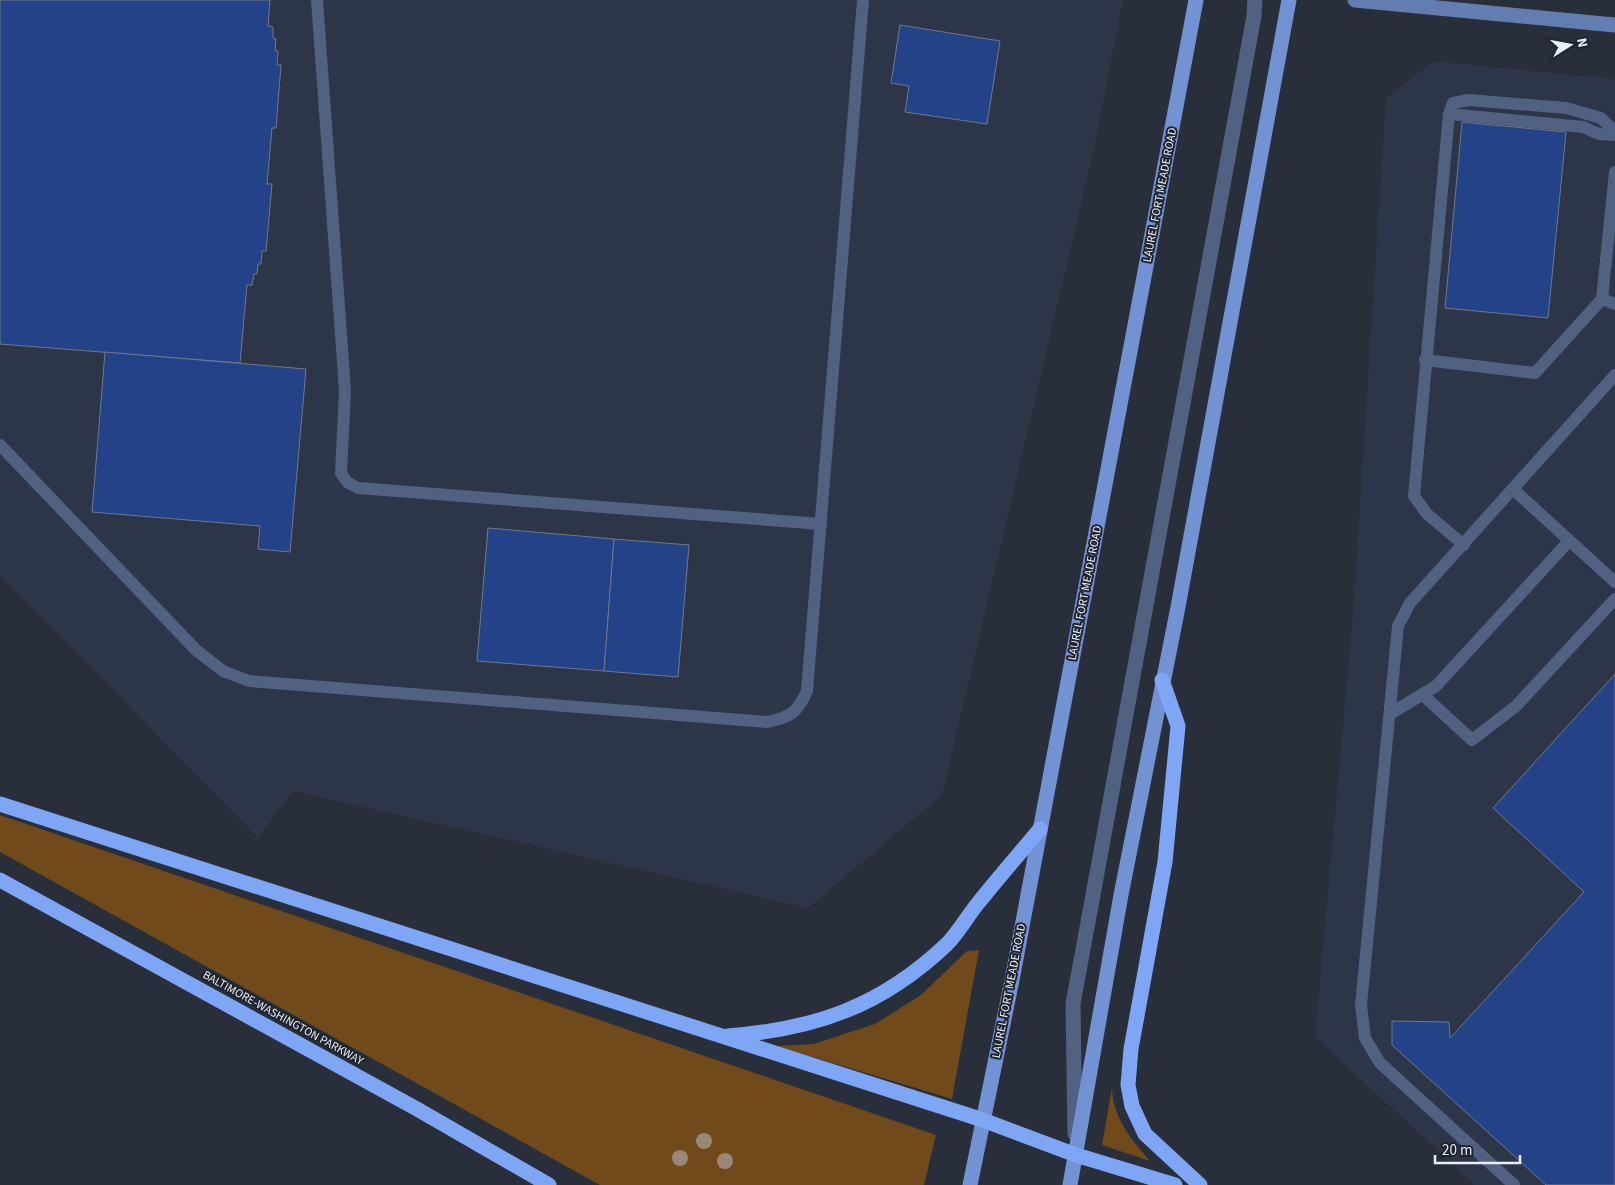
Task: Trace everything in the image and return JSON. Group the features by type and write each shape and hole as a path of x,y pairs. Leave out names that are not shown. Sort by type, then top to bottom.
{"highway":[{"path":"1162,680 1178,726 1165,862 1131,1049 1128,1086 1132,1106 1145,1134 1200,1185"},
{"path":"0,804 983,1120 1076,1155 1175,1185"},
{"path":"720,1037 772,1033 824,1020 867,1002 913,972 948,943 979,902 1040,829"},
{"name":"BALTIMORE-WASHINGTON PARKWAY","path":"0,880 417,1109 549,1185"}],"main road":[{"name":"LAUREL FORT MEADE ROAD","path":"970,1185 1040,829 1196,0"},
{"path":"1070,1185 1121,895 1162,680 1178,607 1289,0"}],"street":[{"path":"1076,1155 1073,1004 1251,36 1255,0"},
{"path":"1355,0 1615,25"}],"lane":[{"path":"317,0 345,391 341,473 347,482 358,488 821,524"},
{"path":"0,446 196,650 223,671 248,681 276,685 767,722 785,718 800,708 807,691 863,0"},
{"path":"1464,545 1427,514 1414,496 1449,114 1453,104 1469,100 1566,108 1601,118 1615,133"},
{"path":"1426,360 1535,373 1602,299 1615,172"},
{"path":"1602,299 1615,304"},
{"path":"1514,1185 1380,1063 1366,1038 1362,1006 1398,626 1410,604 1615,375"},
{"path":"1514,490 1615,582"},
{"path":"1390,714 1436,686 1569,541"},
{"path":"1423,694 1472,740 1516,706 1615,598"}],"shaded area":[{"path":"0,0 1123,0 1094,149 942,795 808,908 293,791 258,838 0,575"},
{"path":"1434,61 1615,79 1615,1185 1475,1185 1315,1037 1353,614 1386,98"},
{"path":"0,815 936,1135 924,1185 600,1185 0,852"},
{"path":"979,950 952,1099 777,1046 814,1044 875,1024 921,995 967,951"},
{"path":"1112,1088 1116,1109 1124,1128 1150,1161 1102,1145"}],"building":[{"path":"0,0 270,0 268,26 273,27 273,38 276,39 275,51 278,51 277,65 281,65 276,128 272,128 267,184 272,184 266,251 262,251 261,264 258,264 257,274 254,274 252,285 247,285 240,363 0,344"},
{"path":"900,25 1000,41 987,124 905,112 909,86 891,83"},
{"path":"1462,122 1566,132 1548,318 1445,308"},
{"path":"105,352 306,369 290,552 258,549 260,526 92,512"},
{"path":"488,528 614,539 604,671 477,661"},
{"path":"614,539 689,545 678,677 604,671"},
{"path":"1615,674 1615,1185 1546,1185 1392,1045 1392,1021 1449,1022 1450,1038 1584,892 1493,808"}]}
